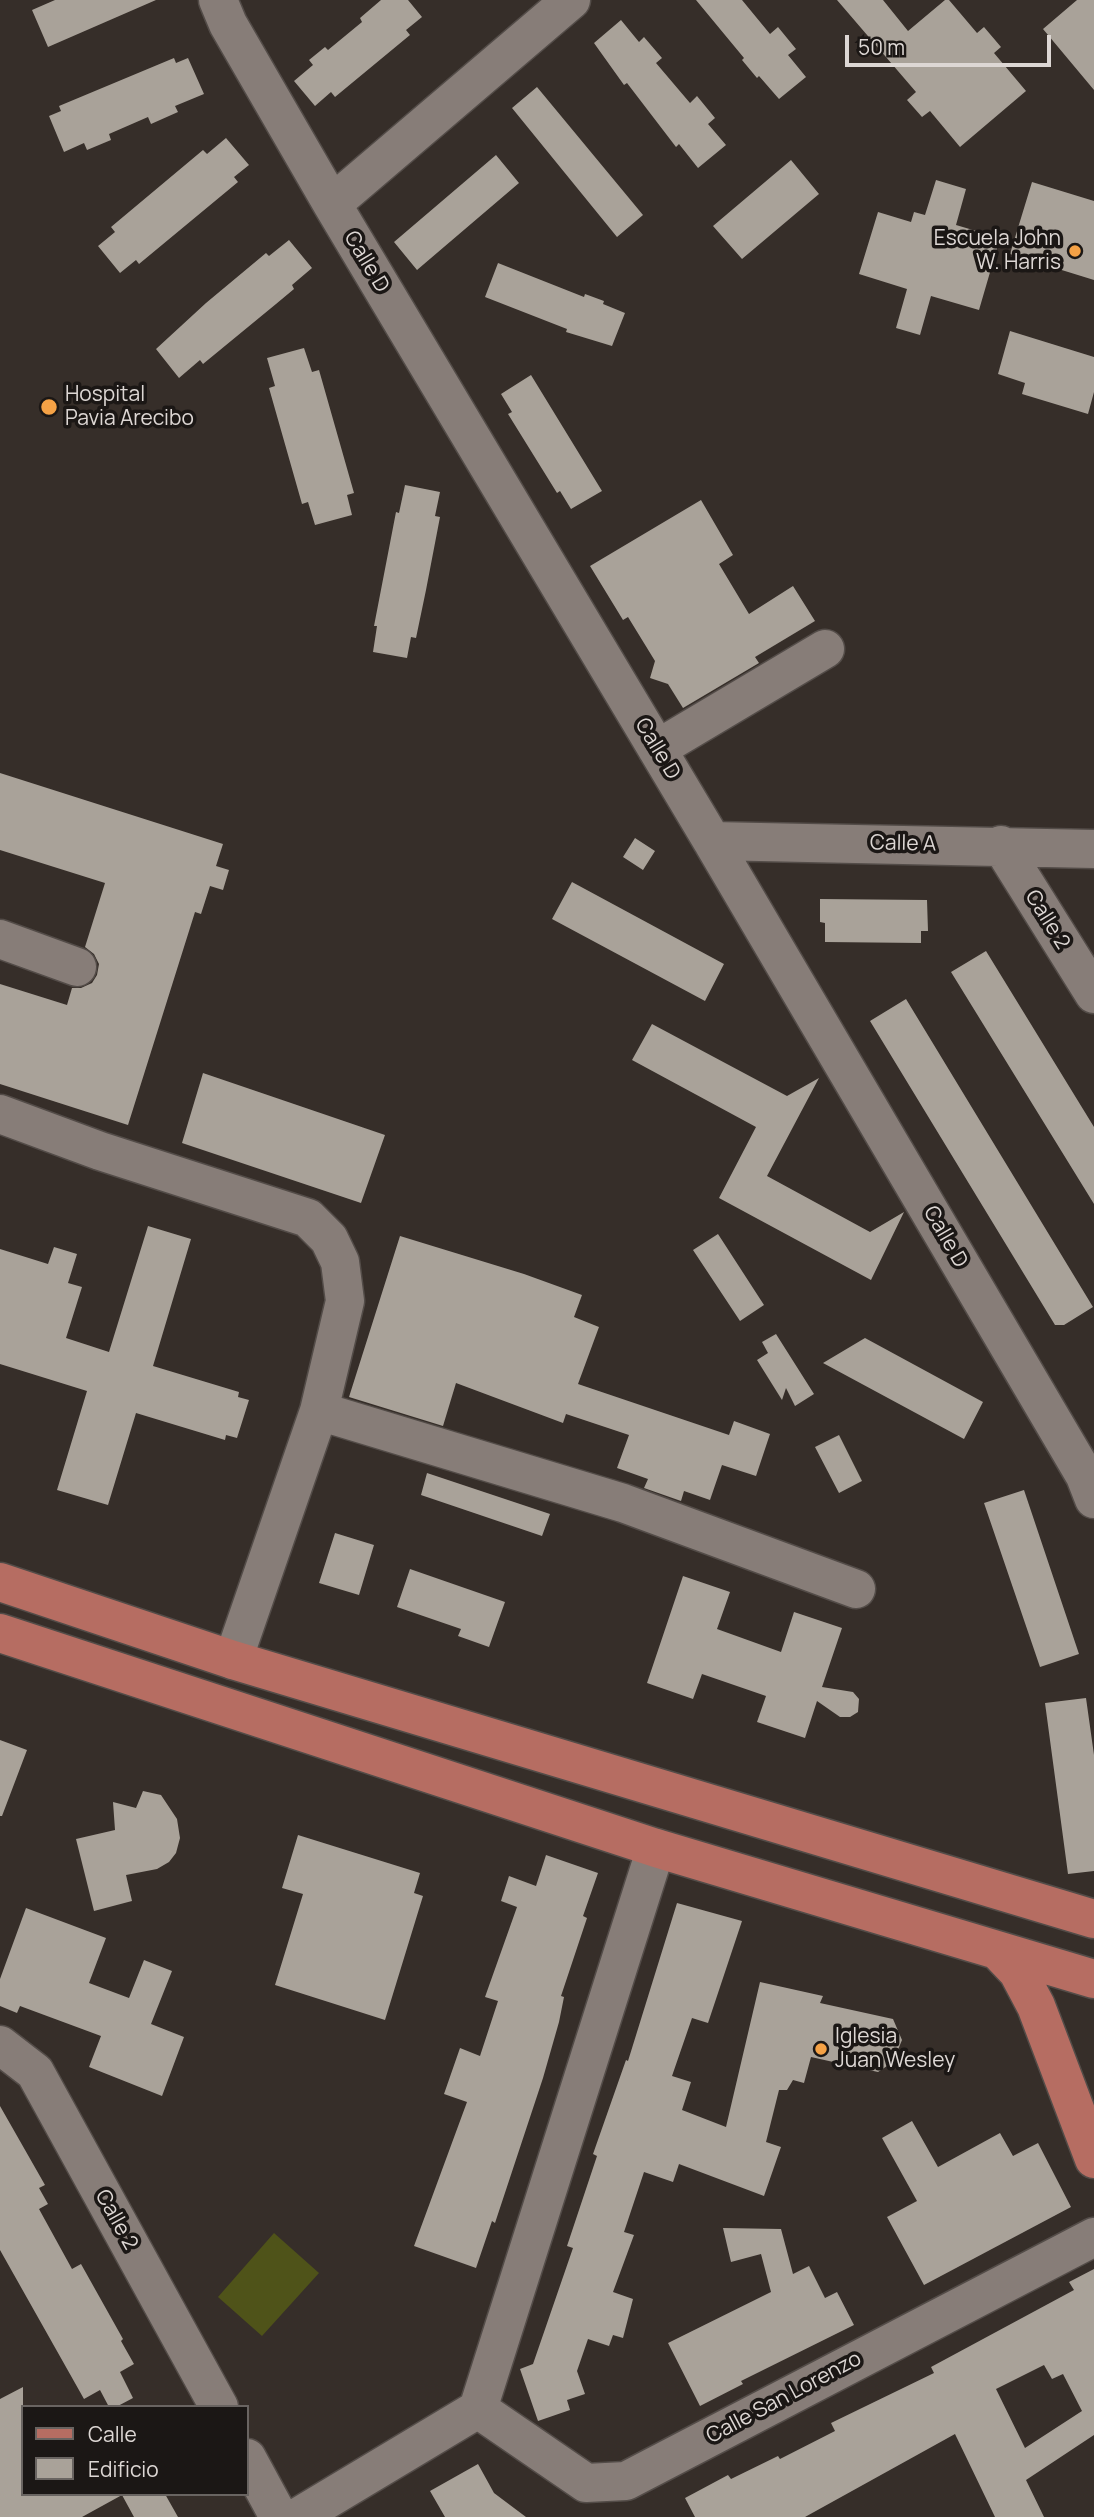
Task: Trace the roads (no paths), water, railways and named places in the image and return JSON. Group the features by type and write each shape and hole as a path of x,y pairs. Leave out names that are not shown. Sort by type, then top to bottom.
{"main road":[{"path":"0,1582 233,1660 1094,1919"},
{"path":"0,1633 656,1848 1094,1979"},
{"path":"999,1952 1018,1972 1036,2006 1094,2159"}],"street":[{"name":"Calle D","path":"218,0 228,24 332,204 712,841 1085,1476 1094,1499"},
{"path":"332,204 571,0"},
{"path":"657,749 825,649"},
{"name":"Calle A","path":"712,841 1094,849"},
{"name":"Calle 2","path":"1001,845 1094,994"},
{"path":"0,939 77,967"},
{"path":"0,1114 100,1151 308,1219 329,1239 340,1262 345,1301 319,1411 233,1660"},
{"path":"319,1411 623,1503 856,1588"},
{"path":"298,2517 478,2409 656,1848"},
{"name":"Calle 2","path":"0,2045 35,2072 218,2405"},
{"name":"Calle San Lorenzo","path":"478,2409 586,2483 626,2481 1094,2237"},
{"path":"248,2460 279,2517"}],"place":[{"name":"Escuela John W. Harris","path":"1075,251"},
{"name":"Hospital Pavia Arecibo","path":"49,407"},
{"name":"Iglesia Juan Wesley","path":"821,2049"}]}
